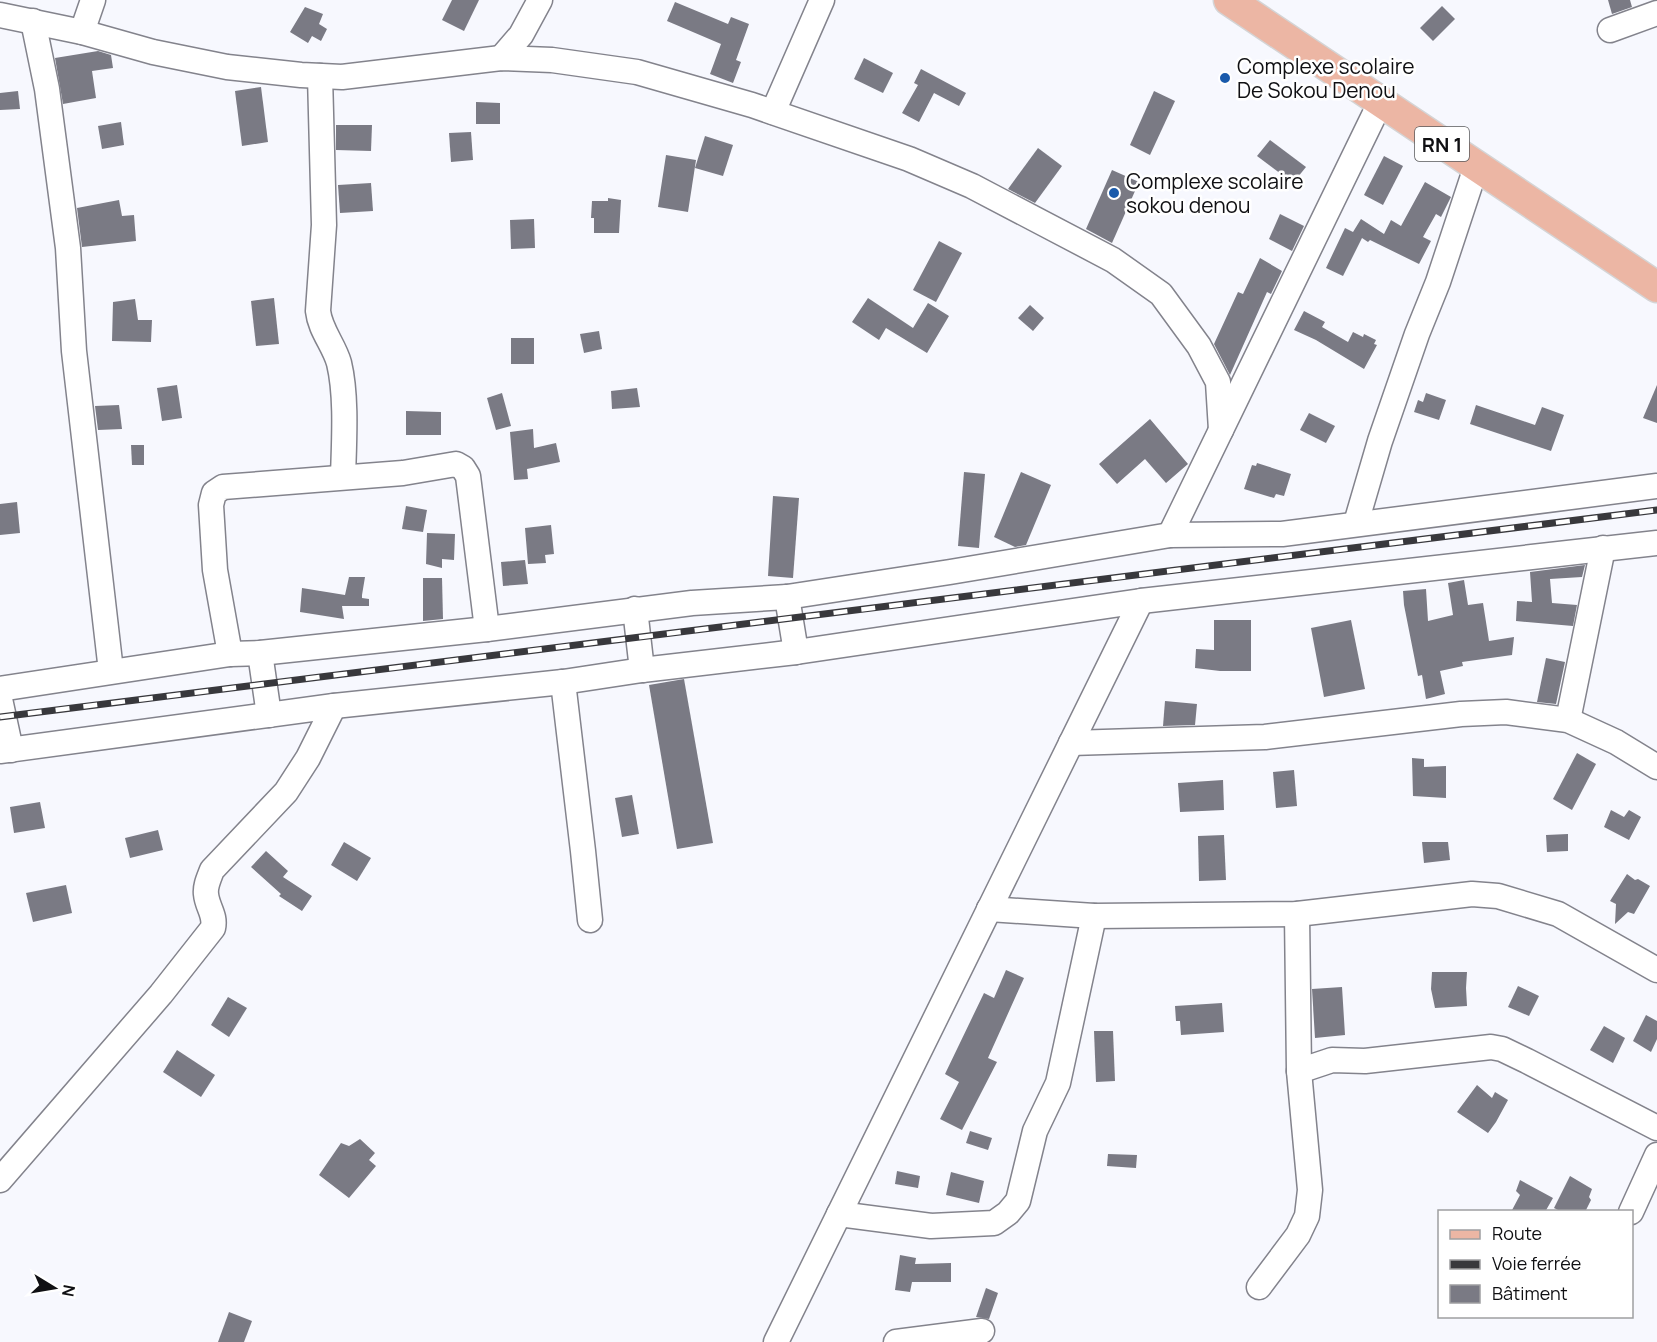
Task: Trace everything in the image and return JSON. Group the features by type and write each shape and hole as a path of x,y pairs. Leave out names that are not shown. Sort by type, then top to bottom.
{"main road":[{"name":"RN 1","path":"1229,0 1657,287"}],"street":[{"path":"82,32 93,0"},
{"path":"501,58 521,35 540,0"},
{"path":"773,112 822,0"},
{"path":"1610,30 1657,13"},
{"path":"0,15 82,32 153,52 227,67 320,76 365,75 501,58 575,62 637,72 773,112 909,159 972,186 1134,273 1161,294 1199,346 1218,382 1221,430"},
{"path":"33,21 47,89 68,248 74,351 111,671"},
{"path":"521,35 534,59"},
{"path":"320,76 324,225 318,311 319,322 331,341 341,376 344,420 343,477"},
{"path":"1170,535 1380,103"},
{"path":"1356,523 1380,441 1416,334 1438,282 1476,167"},
{"path":"230,654 215,570 211,505 214,493 223,488 403,473 456,464 463,468 468,476 487,628"},
{"path":"0,689 230,654 260,653 487,628 692,603 787,597 1170,535 1282,534 1657,486"},
{"path":"0,699 5,751 334,706 563,682 642,670 796,652 1141,601 1657,543"},
{"path":"1568,720 1604,548"},
{"path":"787,597 796,652"},
{"path":"779,1341 839,1214 1141,601"},
{"path":"635,609 642,670"},
{"path":"260,653 269,716"},
{"path":"563,682 584,851 590,920"},
{"path":"0,1180 161,994 213,928 215,920 206,896 206,885 212,870 286,792 308,759 334,706"},
{"path":"1071,743 1265,737 1461,714 1506,712 1568,720 1616,742 1657,767"},
{"path":"990,909 1094,916 1297,914 1472,894 1498,896 1558,914 1657,970"},
{"path":"1259,1287 1299,1234 1307,1216 1310,1190 1299,1071 1297,914"},
{"path":"839,1214 931,1226 994,1223 1008,1213 1018,1201 1035,1131 1058,1083 1094,916"},
{"path":"1299,1071 1332,1060 1365,1061 1480,1047 1502,1049 1657,1128"},
{"path":"1632,1210 1657,1155"},
{"path":"896,1342 982,1332"}],"building":[{"path":"452,0 479,0 464,31 442,20"},
{"path":"1608,0 1630,0 1632,7 1612,14"},
{"path":"675,2 728,24 731,17 749,24 736,60 741,62 733,83 710,74 721,44 667,21"},
{"path":"1442,6 1455,19 1433,41 1420,28"},
{"path":"305,7 323,14 319,24 327,29 321,41 312,36 308,43 290,32"},
{"path":"98,51 111,55 113,68 92,71 96,98 63,104 55,58"},
{"path":"864,58 893,73 883,93 854,79"},
{"path":"921,69 966,93 959,106 934,93 919,122 902,113 918,85 914,83"},
{"path":"261,87 268,142 242,146 235,91"},
{"path":"18,91 20,109 0,110 0,93"},
{"path":"1154,91 1175,101 1150,155 1130,145"},
{"path":"476,102 500,103 500,124 476,124"},
{"path":"121,122 124,145 102,149 98,126"},
{"path":"336,125 372,125 371,151 336,150"},
{"path":"471,132 473,160 451,162 449,133"},
{"path":"705,136 733,145 723,176 695,168"},
{"path":"1270,140 1306,167 1293,183 1257,156"},
{"path":"1038,148 1062,166 1035,203 1008,189"},
{"path":"666,155 696,160 688,212 658,207"},
{"path":"1384,156 1403,166 1383,205 1364,195"},
{"path":"1112,170 1139,182 1112,243 1086,229"},
{"path":"1425,182 1451,197 1441,217 1436,214 1423,237 1431,241 1419,264 1362,238 1343,276 1326,268 1345,228 1353,232 1361,219 1384,234 1391,220 1401,226"},
{"path":"371,183 373,211 340,213 338,185"},
{"path":"608,198 621,200 619,233 594,233 594,218 591,218 592,201 608,201"},
{"path":"119,200 122,216 134,215 136,241 82,247 77,208"},
{"path":"1280,214 1304,226 1292,251 1269,239"},
{"path":"534,219 535,248 511,249 510,220"},
{"path":"939,241 962,253 936,302 913,290"},
{"path":"1260,258 1282,271 1271,294 1267,292 1230,375 1214,344 1238,292 1243,294"},
{"path":"274,298 279,344 256,346 251,301"},
{"path":"868,298 913,328 928,303 949,316 927,353 886,328 879,340 852,322"},
{"path":"135,299 138,320 152,320 151,342 112,341 113,302"},
{"path":"1030,305 1044,318 1033,331 1018,318"},
{"path":"1304,311 1325,322 1322,327 1348,342 1353,332 1376,340 1374,344 1377,345 1364,369 1316,340 1294,330"},
{"path":"599,331 602,349 584,353 580,334"},
{"path":"511,338 534,338 534,364 511,364"},
{"path":"177,385 182,418 162,421 157,388"},
{"path":"1657,385 1657,423 1643,418"},
{"path":"637,388 640,407 612,409 611,391"},
{"path":"502,393 511,426 496,430 487,398"},
{"path":"1426,393 1446,400 1439,420 1414,412 1418,400 1423,402"},
{"path":"119,405 122,429 98,430 95,406"},
{"path":"1476,405 1535,425 1542,407 1564,415 1551,451 1470,424"},
{"path":"406,411 441,412 441,435 406,435"},
{"path":"1309,413 1335,426 1326,443 1300,430"},
{"path":"1150,419 1188,464 1166,483 1145,459 1117,484 1099,464"},
{"path":"533,429 534,448 556,443 560,462 527,469 528,479 514,480 510,432"},
{"path":"131,445 144,445 144,465 132,465"},
{"path":"1257,463 1291,474 1284,496 1276,494 1274,498 1244,489 1252,465 1256,466"},
{"path":"964,472 985,474 979,548 958,546"},
{"path":"1021,472 1051,485 1026,545 1015,547 994,537"},
{"path":"773,496 799,498 793,578 768,576"},
{"path":"17,502 20,533 0,535 0,504"},
{"path":"406,506 427,510 423,532 402,529"},
{"path":"551,525 554,554 545,555 546,563 528,564 525,528"},
{"path":"427,533 455,534 454,560 442,559 442,568 426,564"},
{"path":"525,560 528,584 503,586 501,562"},
{"path":"1585,565 1582,577 1550,579 1552,603 1577,605 1573,626 1516,621 1517,601 1532,602 1530,572"},
{"path":"349,577 365,577 362,598 369,599 369,606 342,606 344,619 300,612 302,588 345,595"},
{"path":"423,578 442,578 443,619 423,621"},
{"path":"1464,580 1468,605 1483,603 1489,641 1514,637 1512,655 1462,662 1463,666 1440,671 1445,694 1426,699 1422,675 1418,676 1403,591 1426,589 1428,621 1453,615 1448,583"},
{"path":"1214,620 1251,620 1251,671 1195,668 1196,649 1214,650"},
{"path":"1351,620 1365,689 1324,697 1311,628"},
{"path":"1546,658 1565,662 1556,704 1537,702"},
{"path":"684,679 713,843 677,849 649,685"},
{"path":"1165,701 1197,704 1195,725 1163,726"},
{"path":"1577,753 1596,764 1572,810 1553,799"},
{"path":"1412,758 1424,759 1424,767 1446,766 1446,798 1413,796"},
{"path":"1294,770 1297,806 1276,808 1273,772"},
{"path":"1223,780 1224,810 1180,812 1178,783"},
{"path":"632,795 639,834 622,837 615,798"},
{"path":"40,802 45,828 14,833 10,807"},
{"path":"1611,810 1624,817 1629,810 1641,817 1629,840 1604,827"},
{"path":"158,830 163,850 130,858 125,838"},
{"path":"1568,834 1568,851 1547,852 1546,835"},
{"path":"1224,835 1226,880 1199,881 1198,836"},
{"path":"344,842 371,858 357,881 331,865"},
{"path":"1422,842 1448,842 1450,860 1424,863"},
{"path":"266,851 288,871 283,877 312,896 302,911 279,896 281,894 251,867"},
{"path":"1627,874 1650,886 1634,914 1628,912 1615,924 1616,904 1610,901"},
{"path":"66,885 72,913 33,922 26,893"},
{"path":"1006,970 1024,978 988,1058 997,1062 962,1130 940,1119 959,1082 945,1074 984,993 994,998"},
{"path":"1432,972 1467,972 1467,1006 1435,1008 1431,989"},
{"path":"1518,986 1539,996 1529,1016 1508,1007"},
{"path":"1342,987 1345,1035 1315,1038 1312,989"},
{"path":"228,997 247,1008 229,1037 211,1025"},
{"path":"1222,1003 1224,1032 1181,1035 1180,1021 1176,1021 1175,1006"},
{"path":"1646,1015 1657,1021 1657,1039 1651,1052 1633,1041"},
{"path":"1604,1026 1625,1038 1613,1063 1590,1050"},
{"path":"1094,1031 1113,1031 1115,1081 1096,1082"},
{"path":"177,1050 215,1075 201,1097 163,1072"},
{"path":"1477,1085 1492,1098 1495,1092 1508,1100 1488,1133 1457,1112"},
{"path":"970,1131 992,1138 988,1150 966,1143"},
{"path":"360,1139 375,1153 369,1160 376,1166 349,1198 319,1175 341,1143 349,1146"},
{"path":"1108,1154 1137,1155 1136,1168 1107,1166"},
{"path":"897,1171 920,1176 918,1188 895,1184"},
{"path":"951,1172 984,1181 979,1203 946,1195"},
{"path":"1570,1176 1592,1189 1589,1197 1591,1200 1586,1210 1554,1208"},
{"path":"1520,1180 1553,1198 1546,1210 1512,1210 1520,1195 1516,1191"},
{"path":"900,1255 916,1258 915,1264 951,1263 951,1282 912,1282 910,1292 895,1290"},
{"path":"986,1288 998,1293 989,1319 976,1317"},
{"path":"229,1312 252,1321 244,1342 218,1342"}],"railway":[{"path":"0,717 1657,510"}],"place":[{"name":"Complexe scolaire De Sokou Denou","path":"1225,78"},
{"name":"Complexe scolaire sokou denou","path":"1114,193"}]}
